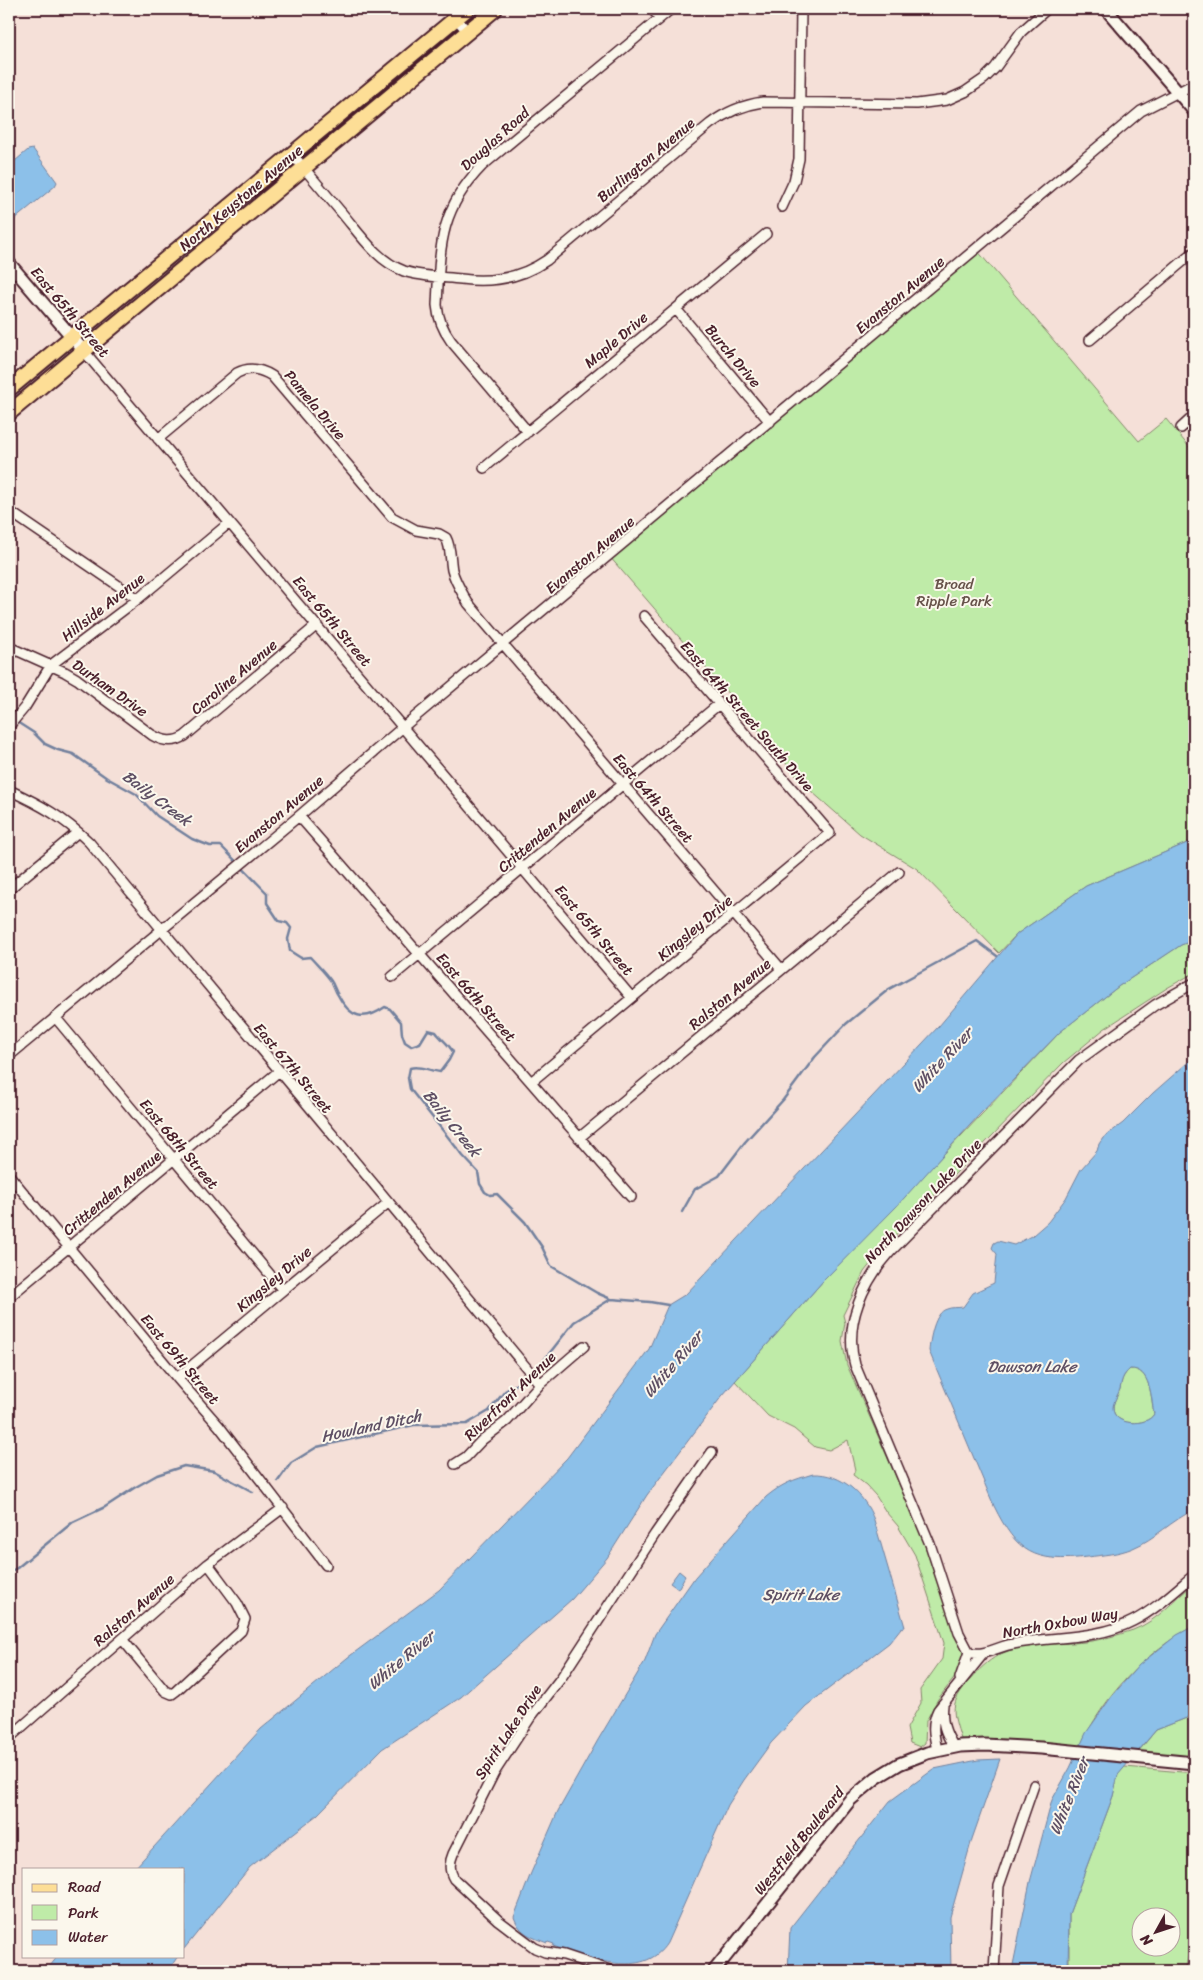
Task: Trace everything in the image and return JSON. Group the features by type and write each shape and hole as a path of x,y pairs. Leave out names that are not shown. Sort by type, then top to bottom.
{"main road":[{"name":"North Keystone Avenue","path":"9,389 292,154 452,13 467,9"},
{"name":"North Keystone Avenue","path":"9,413 495,9"}],"street":[{"path":"652,9 660,18"},
{"name":"Douglas Road","path":"528,432 446,335 438,313 441,244 448,218 460,193 474,174 671,9"},
{"path":"782,206 792,186 798,164 801,9"},
{"name":"Burlington Avenue","path":"292,154 383,258 404,271 474,281 497,280 531,270 554,255 722,116 751,104 800,102 916,104 932,103 951,98 971,88 989,74 1021,32 1047,9"},
{"path":"1106,9 1194,111"},
{"path":"452,13 467,31"},
{"name":"Evanston Avenue","path":"9,1056 300,816 403,727 1140,111 1194,84"},
{"name":"Maple Drive","path":"484,468 766,234"},
{"path":"1090,340 1194,252"},
{"name":"East 65th Street","path":"9,263 632,998"},
{"name":"Burch Drive","path":"676,309 770,422"},
{"name":"Pamela Drive","path":"158,439 237,373 252,368 263,370 272,376 392,517 416,530 443,535 448,541 453,571 458,586 468,603 504,644"},
{"path":"1181,428 1194,416"},
{"path":"9,511 138,599"},
{"name":"Hillside Avenue","path":"10,725 18,716 50,665 138,599 229,523"},
{"name":"East 64th Street South Drive","path":"644,616 830,833"},
{"name":"Caroline Avenue","path":"166,741 175,741 183,737 316,626"},
{"name":"East 64th Street","path":"504,644 782,969"},
{"name":"Durham Drive","path":"9,648 50,665 77,679 152,736 166,741"},
{"name":"Crittenden Avenue","path":"392,977 719,704"},
{"name":"East 67th Street","path":"9,790 66,821 89,842 278,1072 540,1384"},
{"name":"East 66th Street","path":"300,816 631,1197"},
{"path":"9,889 78,832"},
{"name":"Kingsley Drive","path":"531,1082 830,833"},
{"name":"Ralston Avenue","path":"578,1138 899,872"},
{"name":"North Dawson Lake Drive","path":"976,1653 958,1633 930,1544 855,1365 852,1340 856,1308 869,1280 882,1262 1063,1075 1079,1060 1155,1005 1194,983"},
{"name":"East 68th Street","path":"55,1017 282,1289"},
{"name":"Crittenden Avenue","path":"9,1297 278,1072"},
{"name":"East 69th Street","path":"9,1175 219,1426 326,1565"},
{"name":"Kingsley Drive","path":"177,1378 388,1202"},
{"name":"Riverfront Avenue","path":"455,1464 466,1457 482,1440 509,1419 540,1384 584,1346"},
{"name":"Spirit Lake Drive","path":"612,1971 564,1955 546,1952 529,1944 491,1914 454,1879 450,1871 450,1863 494,1773 530,1718 566,1670 655,1534 712,1452"},
{"name":"Ralston Avenue","path":"9,1738 208,1564 282,1508"},
{"path":"122,1639 165,1690 172,1694 241,1632 245,1619 237,1602 208,1564"},
{"name":"North Oxbow Way","path":"976,1653 1012,1644 1090,1634 1125,1625 1150,1611 1194,1575"},
{"path":"937,1750 933,1729 934,1719 976,1653"},
{"path":"956,1686 976,1653"},
{"path":"940,1708 943,1726 954,1747"},
{"name":"Westfield Boulevard","path":"717,1970 857,1794 889,1770 910,1759 937,1750 985,1745 1041,1748 1194,1763"},
{"path":"994,1971 999,1886 1034,1785"}],"green space":[{"name":"Broad Ripple Park","path":"976,249 1139,441 1166,419 1194,453 1194,840 1086,886 1017,934 999,953 917,869 860,834 803,784 743,711 609,556"},
{"path":"1194,940 1194,973 1167,988 1104,1029 1063,1063 884,1247 864,1272 843,1315 845,1323 842,1341 847,1365 921,1534 963,1652 962,1661 956,1676 938,1699 926,1721 925,1743 920,1747 910,1743 907,1728 921,1703 920,1690 942,1659 944,1643 915,1555 898,1526 876,1496 853,1475 855,1470 848,1440 829,1450 815,1447 794,1429 768,1416 735,1381 823,1281 1060,1032 1119,986 1181,945"},
{"path":"1130,1369 1142,1373 1149,1385 1152,1400 1154,1414 1145,1421 1138,1423 1131,1423 1118,1418 1114,1414 1113,1408 1123,1378"},
{"path":"1194,1584 1194,1626 1159,1648 1128,1677 1101,1711 1080,1747 961,1739 954,1714 958,1695 983,1666 995,1657 1019,1648 1091,1641 1133,1630 1158,1615"},
{"path":"1194,1715 1194,1757 1138,1752 1156,1730"},
{"path":"1125,1767 1194,1773 1194,1931 1185,1971 1069,1971 1069,1914 1113,1796 1118,1774"}],"water":[{"path":"33,149 57,182 55,186 9,224 9,166 28,150"},
{"name":"White River","path":"1194,840 1194,940 1181,945 1119,986 1060,1032 980,1114 896,1207 823,1281 722,1396 647,1495 607,1558 572,1599 461,1697 382,1749 317,1815 250,1867 185,1948 185,1868 135,1868 261,1729 347,1658 439,1590 567,1458 649,1349 668,1305 686,1294 939,1026 1017,934 1086,886"},
{"name":"Dawson Lake","path":"1194,1057 1194,1510 1149,1540 1128,1550 1088,1557 1054,1558 1041,1556 1029,1551 1011,1535 994,1506 929,1351 932,1334 936,1321 943,1311 950,1308 963,1307 973,1293 994,1283 997,1254 992,1248 994,1243 998,1241 1014,1245 1033,1235 1048,1222 1066,1198 1081,1169 1097,1151 1103,1138 1123,1123 1153,1093","holes":["1130,1369 1142,1373 1149,1385 1154,1414 1145,1421 1131,1423 1118,1418 1114,1414 1113,1406 1124,1376"]},
{"name":"Spirit Lake","path":"813,1474 834,1477 851,1487 865,1502 874,1520 905,1627 901,1628 889,1643 806,1706 771,1743 728,1805 667,1943 657,1954 645,1961 631,1964 599,1961 553,1946 554,1944 536,1939 527,1934 514,1917 531,1873 558,1811 645,1661 655,1634 695,1577 766,1497 788,1482"},
{"path":"679,1571 685,1576 678,1589 670,1583"},
{"name":"White River","path":"1194,1626 1194,1715 1156,1730 1118,1775 1113,1796 1069,1914 1068,1971 1013,1971 1030,1882 1052,1800 1070,1768 1086,1733 1112,1696 1139,1665 1177,1635"},
{"path":"1000,1759 972,1839 950,1917 951,1971 788,1971 790,1928 890,1801 934,1769 978,1760"},
{"path":"56,1958 177,1958 168,1971 46,1971"}],"waterway":[{"name":"Baily Creek","path":"17,722 34,733 45,744 73,754 107,778 136,794 157,816 192,839 210,846 221,846 267,893 267,903 279,921 287,923 291,928 288,939 290,951 301,958 310,957 329,978 347,1009 364,1016 385,1007 390,1009 401,1022 405,1042 411,1046 420,1043 428,1030 436,1032 453,1052 440,1072 414,1067 410,1068 408,1078 410,1089 478,1172 480,1184 485,1192 490,1195 497,1194 525,1222 542,1247 551,1266 611,1299 668,1305"},
{"path":"682,1212 695,1189 719,1176 745,1142 783,1100 815,1057 846,1024 889,989 977,941 997,956"},
{"name":"Howland Ditch","path":"278,1481 291,1463 317,1447 414,1425 467,1424 489,1411 505,1391 520,1382 541,1364 574,1322 611,1299"},
{"name":"Howland Ditch","path":"9,1572 17,1568 73,1522 105,1507 157,1475 184,1466 214,1471 253,1492"}]}
